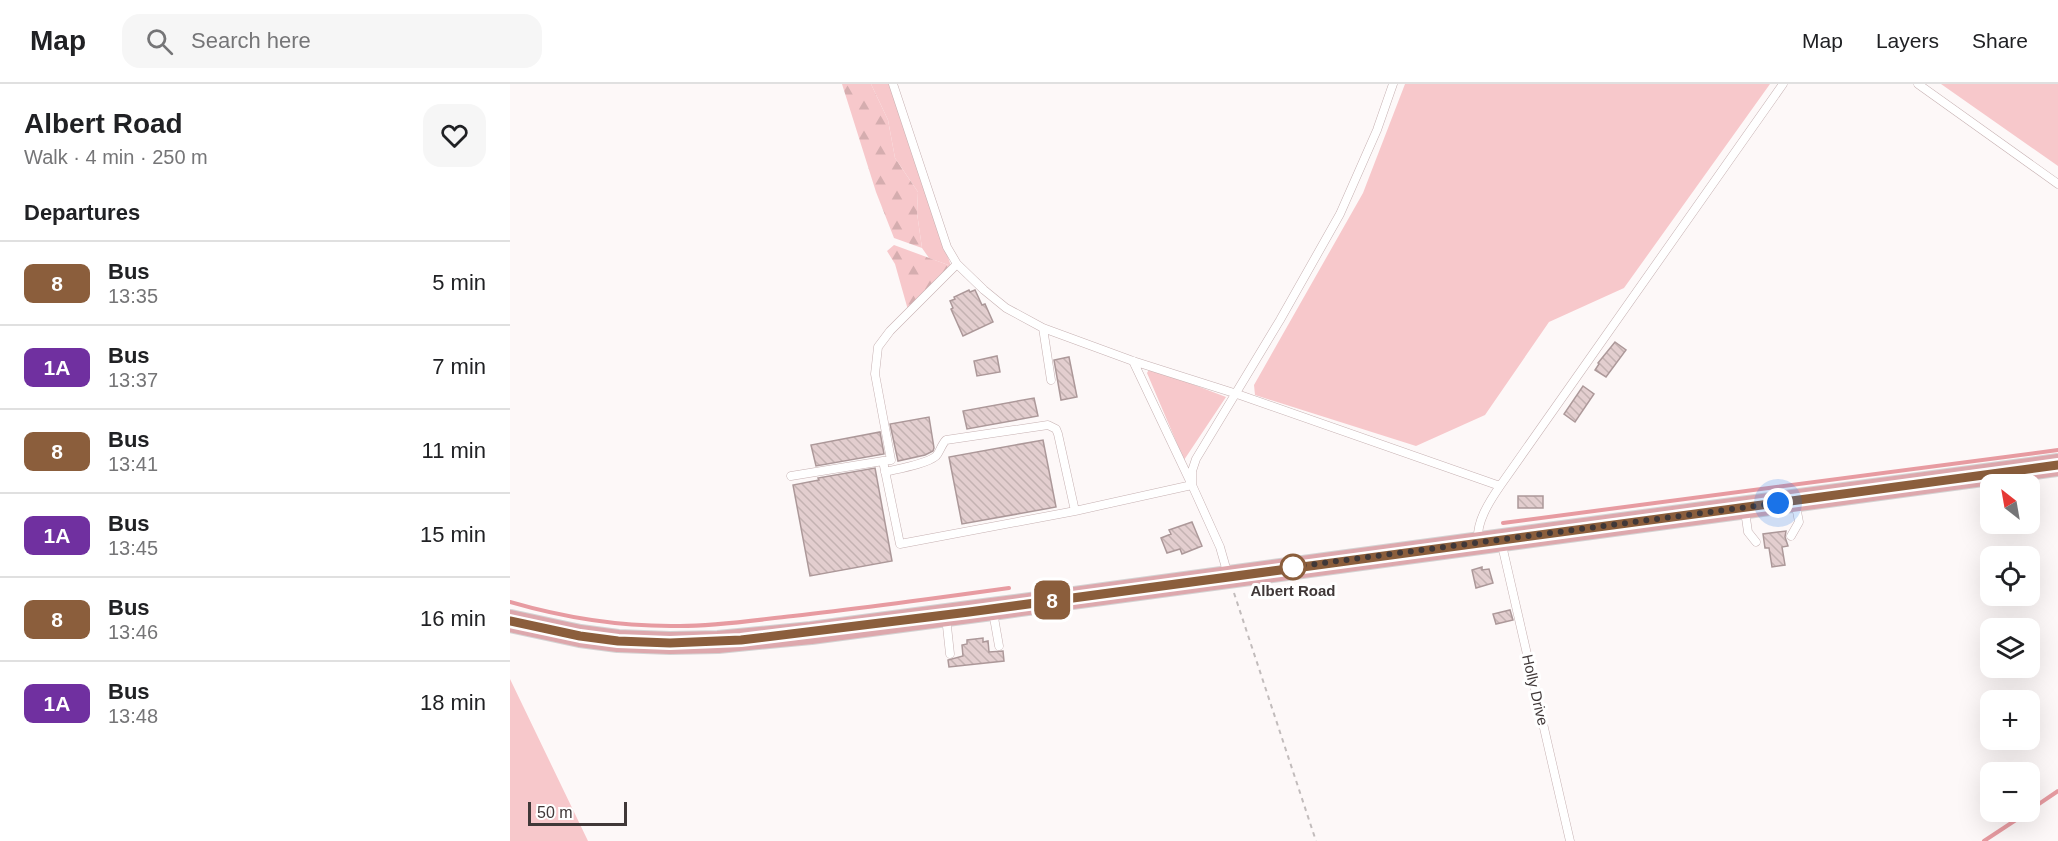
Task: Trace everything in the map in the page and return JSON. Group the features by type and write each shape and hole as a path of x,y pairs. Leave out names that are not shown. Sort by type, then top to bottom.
{"main road":[{"path":"510,621 580,636 618,641 670,643 741,640 992,609 2058,465"}],"lane":[{"path":"893,84 945,242 957,264 1006,308 1043,328 1133,361 1237,394 1500,486"},
{"path":"1192,485 1192,471 1196,459 1237,394 1340,214 1377,130 1392,84"},
{"path":"1489,541 1477,530 1493,496 1783,84"},
{"path":"1918,84 2058,184"},
{"path":"791,476 891,460 875,374 879,347 890,331 957,264"},
{"path":"1043,328 1051,380"},
{"path":"1133,361 1220,547 1228,576"},
{"path":"885,472 930,460 938,454 946,440 1048,425 1056,429 1060,439 1075,511"},
{"path":"883,461 900,544 1075,511 1192,485"},
{"path":"1791,536 1799,522 1795,501"},
{"path":"1745,508 1748,532 1756,542"},
{"name":"Holly Drive","path":"1489,541 1570,841"},
{"path":"992,609 999,646"},
{"path":"946,615 950,654"}],"path":[{"path":"1228,576 1316,841"}],"green space":[{"path":"842,84 871,84 888,120 895,158 918,192 917,213 922,248 894,238 876,192"},
{"path":"871,84 890,84 951,266 929,258 922,248 917,213 918,192 895,158 888,120"},
{"path":"1405,84 1770,84 1624,288 1549,322 1485,415 1416,446 1255,395 1254,385 1363,193"},
{"path":"1941,84 2058,84 2058,166"},
{"path":"894,245 951,266 908,310 895,264 887,251"},
{"path":"1150,368 1226,397 1184,460 1147,373"},
{"path":"510,679 588,841 510,841"}],"building":[{"path":"969,290 970,292 975,290 982,305 985,304 993,322 963,336 951,309 953,308 950,301"},
{"path":"1615,342 1626,350 1606,377 1595,370"},
{"path":"997,356 1000,372 977,376 974,361"},
{"path":"1069,357 1077,397 1061,400 1054,360"},
{"path":"1583,386 1594,394 1575,422 1564,414"},
{"path":"1034,398 1038,416 967,429 963,411"},
{"path":"929,417 933,451 898,461 890,424"},
{"path":"880,432 884,454 816,466 811,445"},
{"path":"1043,440 1056,507 962,524 949,457"},
{"path":"875,468 892,561 810,576 793,485"},
{"path":"1518,496 1543,496 1543,508 1518,508"},
{"path":"1192,522 1202,546 1182,554 1180,549 1167,553 1161,538 1171,534 1169,530"},
{"path":"1786,531 1788,546 1782,547 1785,565 1772,567 1769,548 1765,548 1763,534"},
{"path":"1482,567 1482,570 1489,569 1493,583 1476,588 1472,570"},
{"path":"1510,610 1513,620 1496,624 1493,614"},
{"path":"983,638 983,642 988,641 989,652 1003,651 1004,661 949,667 948,660 963,656 962,645 967,644 967,640"}],"waterway":[{"path":"1503,523 2058,450"},
{"path":"510,602 552,613 594,620 637,625 694,626 820,613 1009,588"},
{"path":"2040,803 2058,791"},
{"path":"1984,841 2013,822"}],"bus line":[{"name":"8","path":"510,621 580,636 618,641 718,642 811,633 2058,465"}],"place":[{"name":"Albert Road","path":"1293,567"}],"route":[{"path":"1293,567 1778,503"}]}
